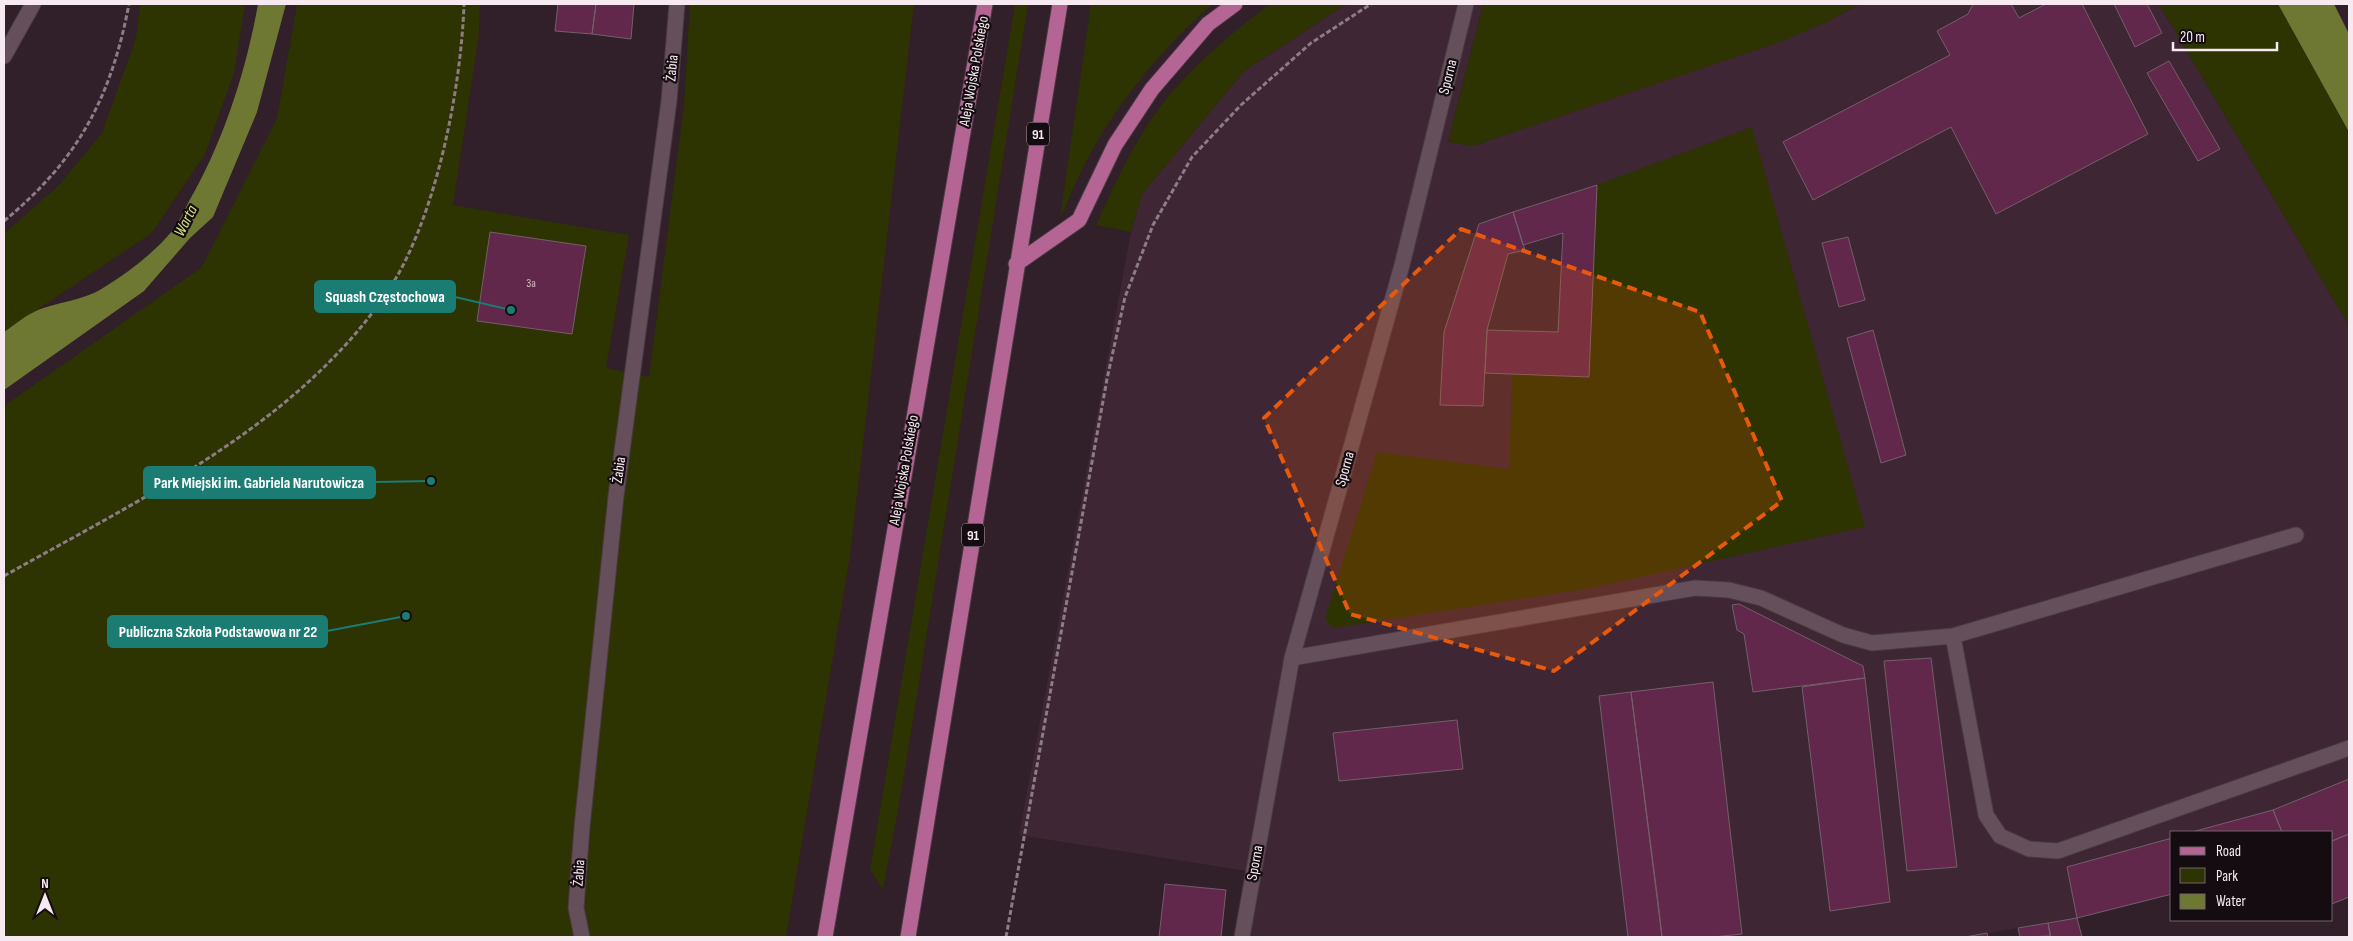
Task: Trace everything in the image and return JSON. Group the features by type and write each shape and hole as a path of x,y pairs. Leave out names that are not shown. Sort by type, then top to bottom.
{"main road":[{"name":"Aleja Wojska Polskiego","path":"825,937 985,4"},
{"name":"91","path":"908,937 1016,264 1060,4"},
{"path":"1016,264 1079,220 1115,145 1152,89 1208,24 1235,4"}],"street":[{"path":"4,56 33,4"},
{"name":"Żabia","path":"582,937 576,908 582,827 616,496 669,101 677,4"},
{"name":"Sporna","path":"1242,937 1292,658 1402,265 1466,4"},
{"path":"1292,658 1695,588 1729,590 1761,598 1843,635 1872,643 1953,636 2296,535"},
{"path":"1953,636 1986,815 2000,836 2029,849 2058,851 2349,748"}],"path":[{"path":"4,221 36,194 87,128 107,83 123,33 129,4"},
{"path":"4,576 211,457 295,394 344,346 366,321 386,295 406,259 423,220 457,89 464,4"},
{"path":"1006,937 1107,379 1125,297 1153,225 1192,157 1240,105 1310,43 1371,4"}],"highlighted area":[{"path":"1461,229 1700,312 1782,501 1554,671 1350,614 1264,418"}],"shaded area":[{"path":"1346,4 1483,4 1448,142 1473,146 1825,23 1859,4 2159,4 2349,326 2349,897 2333,904 2333,831 2170,831 2170,895 2077,918 1965,937 1241,937 1253,872 1019,835 1131,232 1142,194 1244,71"}],"green space":[{"path":"140,4 245,4 234,73 205,154 152,233 4,332 4,234 59,185 102,133 136,38"},
{"path":"297,4 480,4 479,34 453,205 629,235 606,368 649,377 684,104 690,4 914,4 850,556 786,937 4,937 4,406 202,267 277,118"},
{"path":"1015,4 1028,4 902,788 883,890 870,869"},
{"path":"1091,4 1213,4 1159,57 1126,99 1097,141 1060,218"},
{"path":"1270,4 1346,4 1244,71 1142,194 1131,232 1096,225 1116,181 1157,111 1182,81 1210,53"},
{"path":"1483,4 1859,4 1825,23 1783,41 1473,146 1448,142"},
{"path":"2159,4 2278,4 2349,132 2349,326"},
{"path":"1752,127 1865,527 1586,589 1333,628 1325,619 1377,452 1509,469 1512,375 1589,377 1597,185"}],"water":[{"name":"Warta","path":"258,4 286,4 257,112 213,217 190,238 144,291 4,390 4,332 40,309 94,293 103,288 132,269 166,238 175,227 201,180 232,107 247,55"},
{"path":"2278,4 2334,4 2349,34 2349,132"}],"building":[{"path":"558,4 596,4 592,34 555,31"},
{"path":"596,4 634,4 631,39 592,34"},
{"path":"1973,4 2011,4 2019,18 2046,4 2082,4 2148,134 1996,214 1951,127 1813,200 1783,142 1950,55 1937,31 1968,14"},
{"path":"2114,4 2147,4 2162,33 2135,47"},
{"path":"2169,61 2220,149 2198,161 2147,73"},
{"path":"1597,185 1589,377 1485,373 1487,330 1558,332 1563,233 1523,245 1513,212"},
{"path":"1513,212 1525,250 1508,254 1487,330 1483,406 1440,405 1444,332 1479,224"},
{"path":"490,232 586,246 572,334 477,321"},
{"path":"1848,237 1865,300 1839,307 1822,243"},
{"path":"1873,330 1906,455 1881,463 1847,338"},
{"path":"1739,604 1863,666 1865,678 1753,692 1744,634 1737,630 1732,605"},
{"path":"1931,658 1957,867 1907,871 1884,661"},
{"path":"1865,678 1890,902 1830,911 1802,687"},
{"path":"1713,682 1742,934 1713,937 1662,937 1631,692"},
{"path":"1631,692 1662,937 1628,937 1599,696"},
{"path":"1457,720 1463,769 1339,781 1333,733"},
{"path":"2349,779 2349,834 2333,841 2333,831 2282,831 2273,810"},
{"path":"2273,810 2282,831 2196,831"},
{"path":"2349,834 2349,897 2333,904 2333,841"},
{"path":"2170,839 2170,895 2077,918 2067,867"},
{"path":"1165,884 1226,890 1221,937 1159,937"},
{"path":"2077,918 2082,937 2051,937 2048,923"},
{"path":"2048,923 2050,936 2020,937 2018,928"},
{"path":"1987,933 1988,937 1965,937"}],"place":[{"name":"Squash Częstochowa","path":"511,310"},
{"name":"Park Miejski im. Gabriela Narutowicza","path":"431,481"},
{"name":"Publiczna Szkoła Podstawowa nr 22","path":"406,616"}]}
